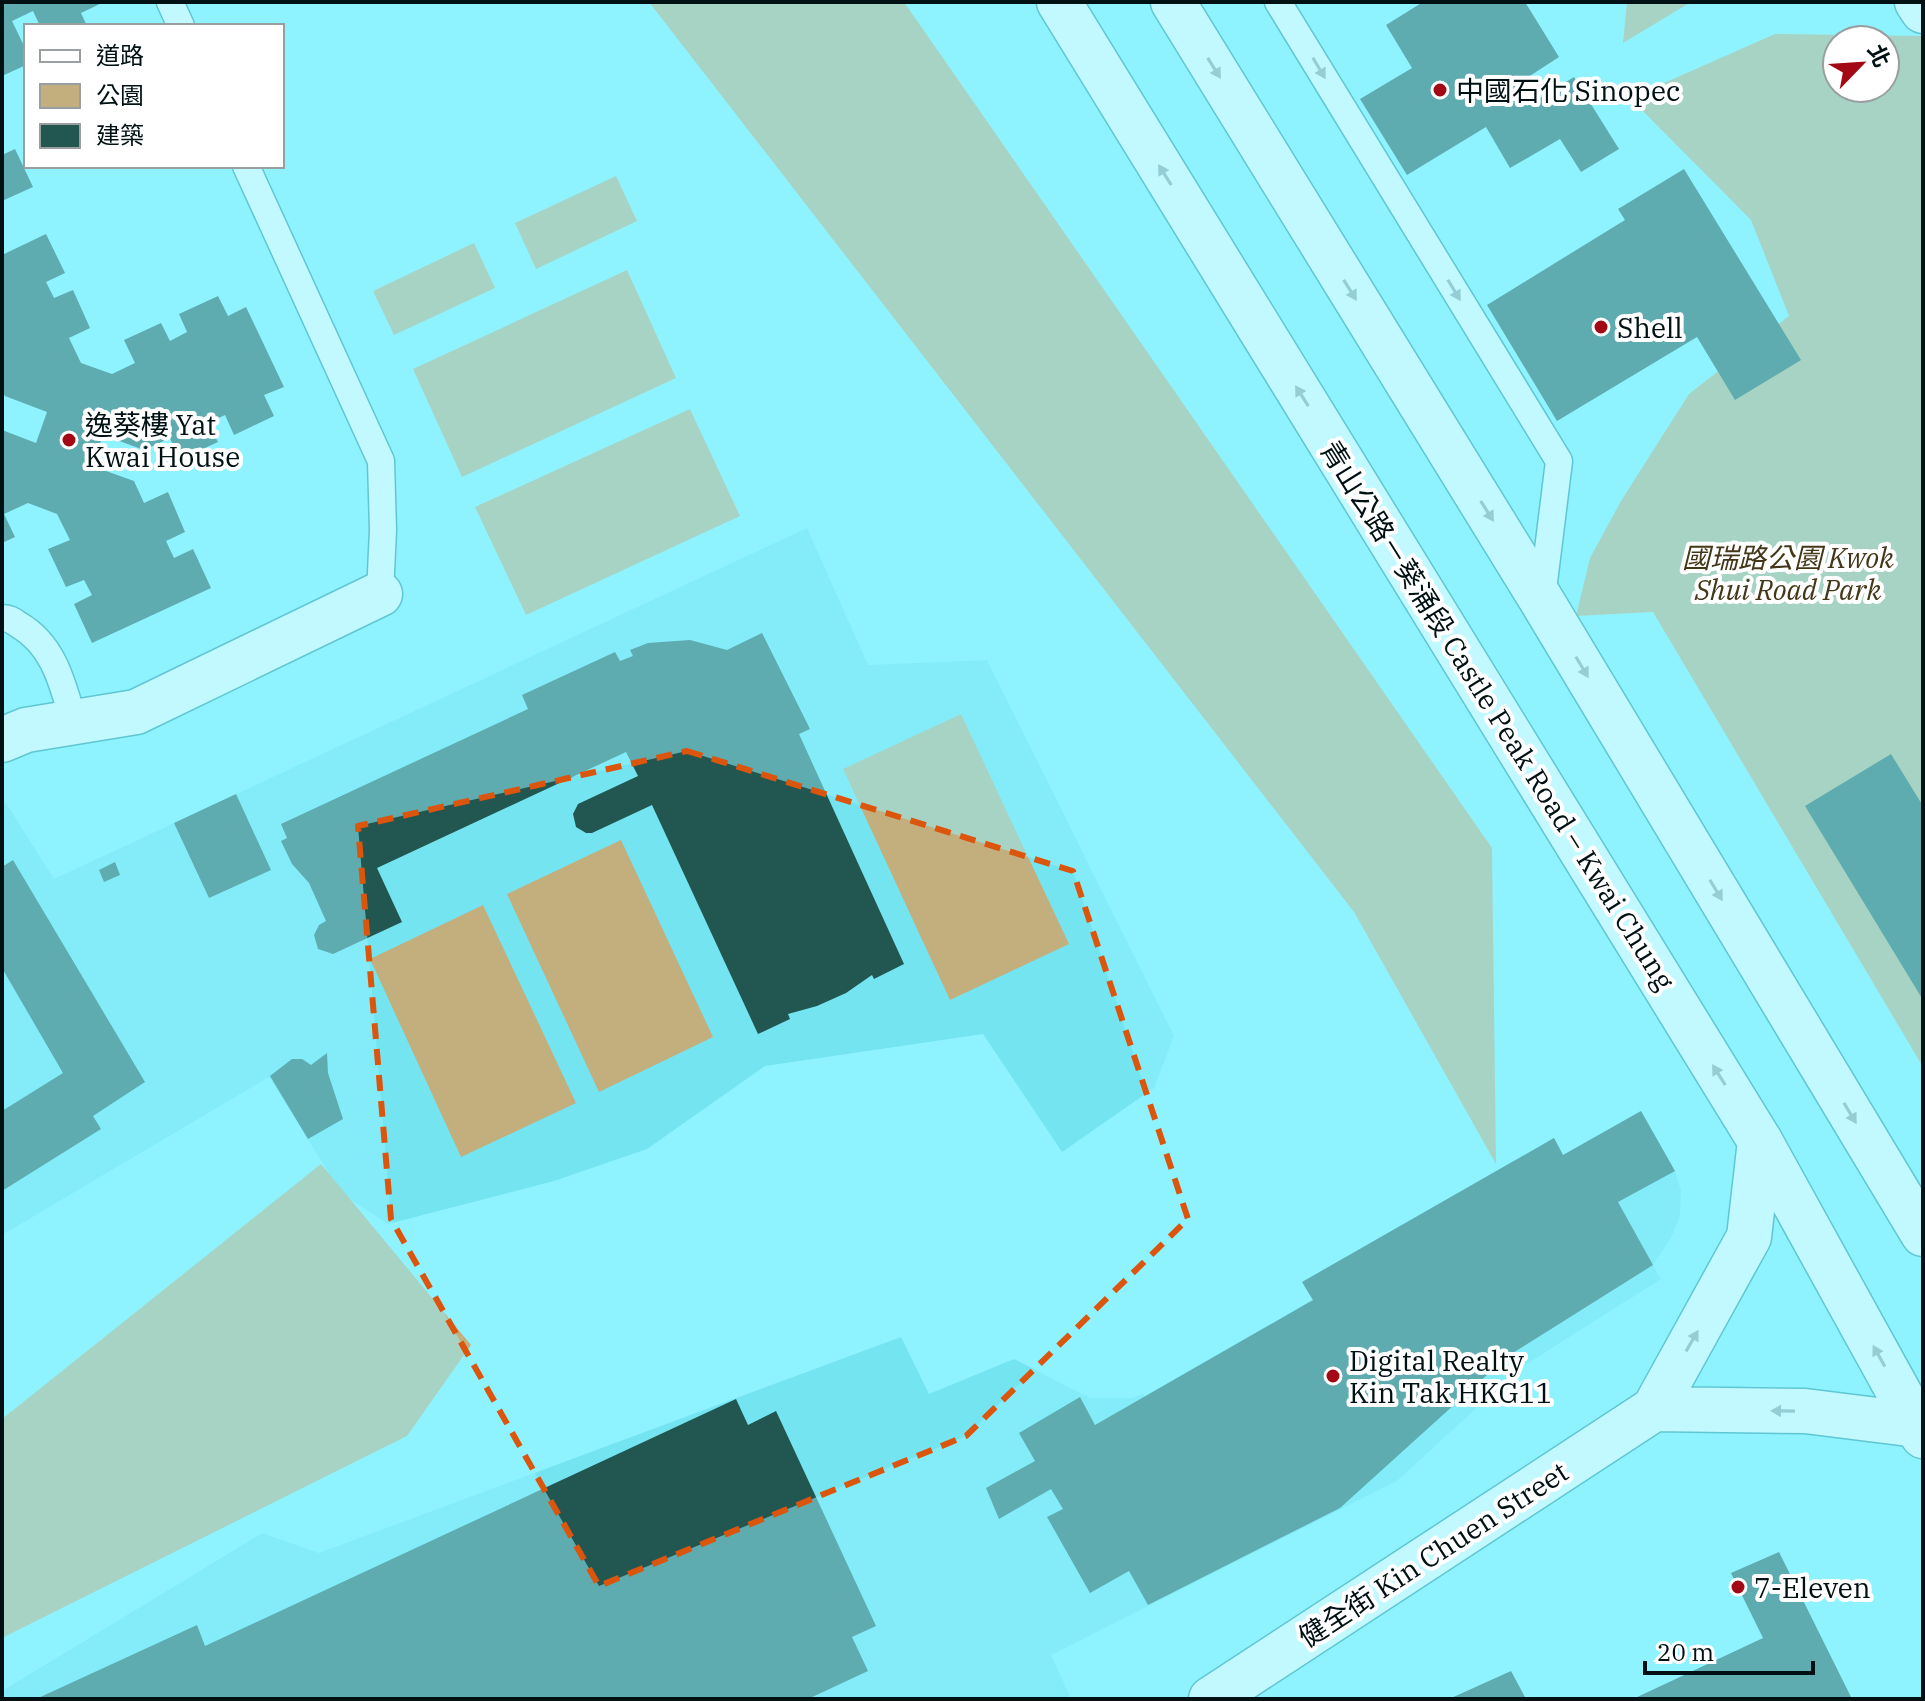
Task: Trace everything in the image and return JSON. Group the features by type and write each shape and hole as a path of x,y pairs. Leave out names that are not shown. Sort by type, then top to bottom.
{"main road":[{"name":"青山公路－葵涌段 Castle Peak Road – Kwai Chung","path":"1059,2 1760,1141 1920,1430"},
{"path":"1173,2 1542,601 1923,1234"},
{"path":"1917,2 1923,11"},
{"path":"2,740 26,730 136,712 380,594"},
{"name":"健全街 Kin Chuen Street","path":"1211,1699 1654,1409 1749,1237 1760,1141"},
{"path":"1654,1409 1805,1411 1920,1430"}],"lane":[{"path":"170,2 180,24"},
{"path":"1278,2 1559,461 1542,601"},
{"path":"247,168 381,461 383,530 380,594"},
{"path":"2,618 8,617 27,629 48,648 62,681 74,723"}],"highlighted area":[{"path":"687,751 1073,871 1188,1219 966,1436 599,1586 391,1219 358,826"}],"shaded area":[{"path":"807,528 868,665 987,660 1174,1036 1154,1088 1062,1152 983,1034 765,1066 647,1149 554,1181 388,1224 342,1194 269,1077 2,1235 2,805 6,803 54,879"},
{"path":"1641,1111 1675,1171 1681,1191 1680,1216 1671,1238 1653,1265 1661,1279 1519,1369 1397,1481 1051,1655 1070,1696 1066,1699 2,1699 2,1691 262,1533 319,1553 901,1337 929,1394 1014,1359 1090,1398 1145,1396 1312,1300 1302,1282 1554,1138 1564,1155"}],"green space":[{"path":"649,2 904,2 1492,848 1496,1164 1354,912"},
{"path":"1627,2 1691,2 1623,43"},
{"name":"國瑞路公園 Kwok Shui Road Park","path":"1775,34 1821,35 1821,104 1901,104 1901,36 1923,36 1923,1067 1653,612 1576,616 1590,558 1621,501 1689,394 1789,316 1751,220 1630,98"},
{"path":"616,176 637,221 536,269 515,223"},
{"path":"474,243 495,288 394,335 373,291"},
{"path":"627,270 676,378 462,477 413,369"},
{"path":"690,409 740,516 526,615 475,507"},
{"path":"961,714 1069,944 950,1000 843,769"},
{"path":"621,840 713,1037 599,1092 507,894"},
{"path":"483,905 576,1103 461,1157 370,959"},
{"path":"321,1164 471,1345 407,1436 2,1638 2,1419"}],"building":[{"path":"2,2 104,2 81,13 86,24 39,24 33,11 12,21 24,46 24,66 2,76"},
{"path":"1423,2 1525,2 1559,57 1516,85 1527,106 1574,77 1619,149 1581,172 1560,139 1510,168 1486,127 1407,175 1360,99 1412,68 1386,25"},
{"path":"15,149 33,187 2,201 2,155"},
{"path":"1684,169 1801,360 1735,400 1697,337 1557,421 1487,305 1625,220 1618,209"},
{"name":"逸葵樓 Yat Kwai House","path":"46,234 65,273 46,282 54,298 73,290 90,328 69,338 81,363 112,374 135,363 124,340 161,323 170,341 187,332 179,314 218,296 228,316 246,307 284,387 264,395 274,416 234,435 225,415 208,423 218,442 179,460 170,438 144,450 103,435 92,466 134,481 144,503 168,492 185,532 166,541 174,558 193,549 211,588 92,643 74,604 92,595 84,580 66,587 48,549 70,540 57,514 28,503 4,514 15,537 2,543 2,430 36,443 47,412 5,396 2,390 2,255"},
{"path":"762,633 810,729 799,734 904,964 874,979 872,975 846,993 817,1006 788,1014 790,1019 758,1034 652,805 592,833 576,827 573,814 578,804 638,776 626,752 377,868 402,922 333,954 318,949 314,935 319,925 326,921 309,883 292,864 281,841 287,838 281,824 528,709 522,695 615,652 620,661 633,656 630,650 648,643 690,640 727,650"},
{"path":"1891,754 1923,806 1923,1000 1805,806"},
{"path":"236,794 271,870 209,898 174,823"},
{"path":"13,860 145,1082 93,1116 101,1129 2,1191 2,1111 63,1073 2,968 2,867"},
{"path":"115,862 120,875 104,882 99,870"},
{"path":"327,1053 328,1073 343,1119 308,1139 270,1076 292,1059 302,1059 311,1065"},
{"name":"Digital Realty Kin Tak HKG11","path":"1641,1111 1675,1171 1618,1202 1653,1265 1508,1356 1340,1508 1148,1605 1129,1571 1090,1593 1047,1517 1063,1509 1051,1489 999,1519 986,1488 1035,1461 1019,1433 1080,1397 1095,1425 1313,1300 1302,1282 1554,1138 1563,1155"},
{"path":"736,1399 748,1425 776,1411 876,1626 852,1637 868,1671 808,1699 36,1699 197,1625 205,1646"},
{"path":"1779,1552 1852,1699 1633,1699 1763,1638 1731,1573"},
{"path":"1511,1671 1526,1699 1449,1699"}],"place":[{"name":"中國石化 Sinopec","path":"1440,90"},
{"name":"Shell","path":"1601,327"},
{"name":"逸葵樓 Yat Kwai House","path":"69,440"},
{"name":"Digital Realty Kin Tak HKG11","path":"1333,1376"},
{"name":"7-Eleven","path":"1738,1587"}]}
